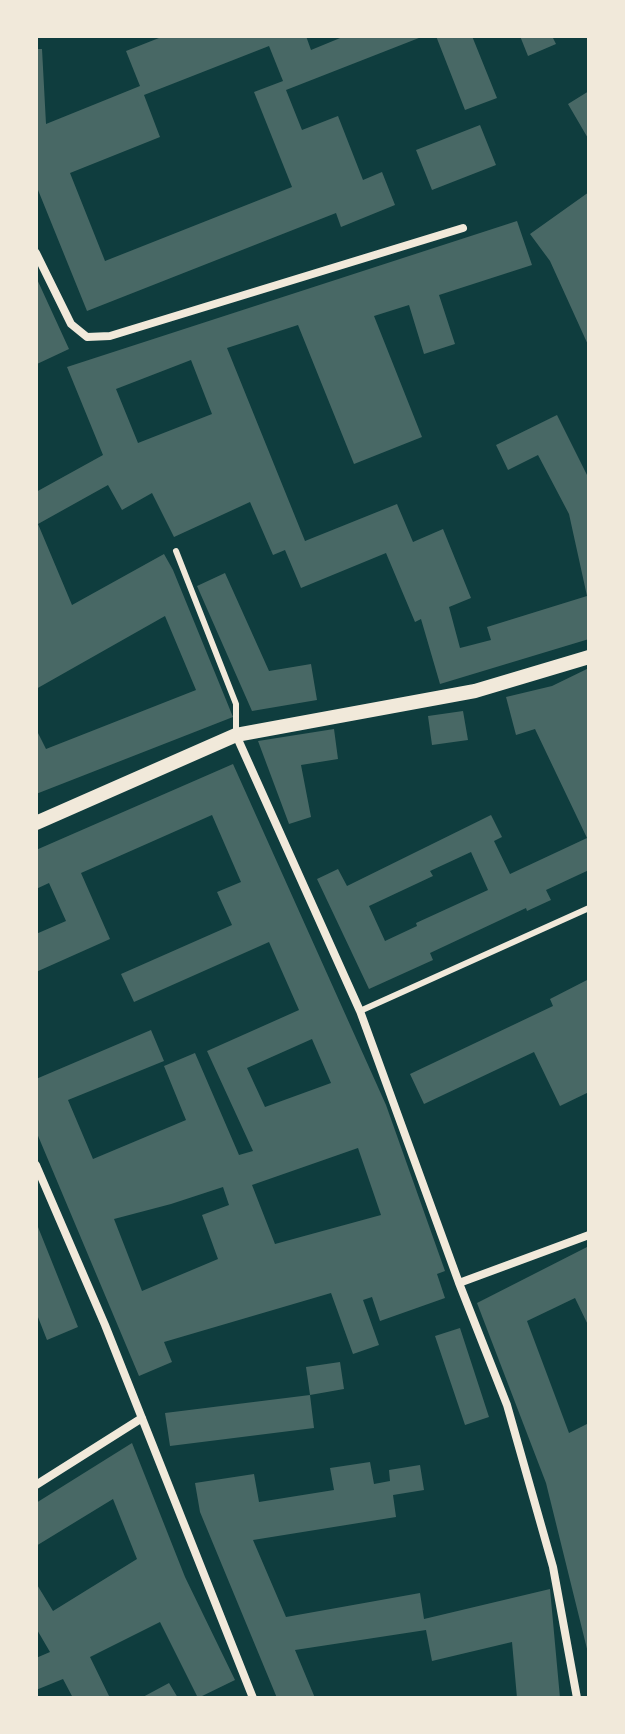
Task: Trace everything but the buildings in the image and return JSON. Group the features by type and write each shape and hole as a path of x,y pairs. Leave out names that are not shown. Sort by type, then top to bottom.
{"street":[{"path":"36,253 71,324 87,337 110,336 463,228"},
{"path":"36,823 236,735 475,691 589,657"},
{"path":"236,735 360,1011 511,1420 553,1567 577,1698"},
{"path":"36,1165 142,1418 253,1698"},
{"path":"459,1283 589,1235"},
{"path":"36,1485 142,1418"}],"lane":[{"path":"176,551 236,704 236,735"},
{"path":"360,1011 589,908"}]}
